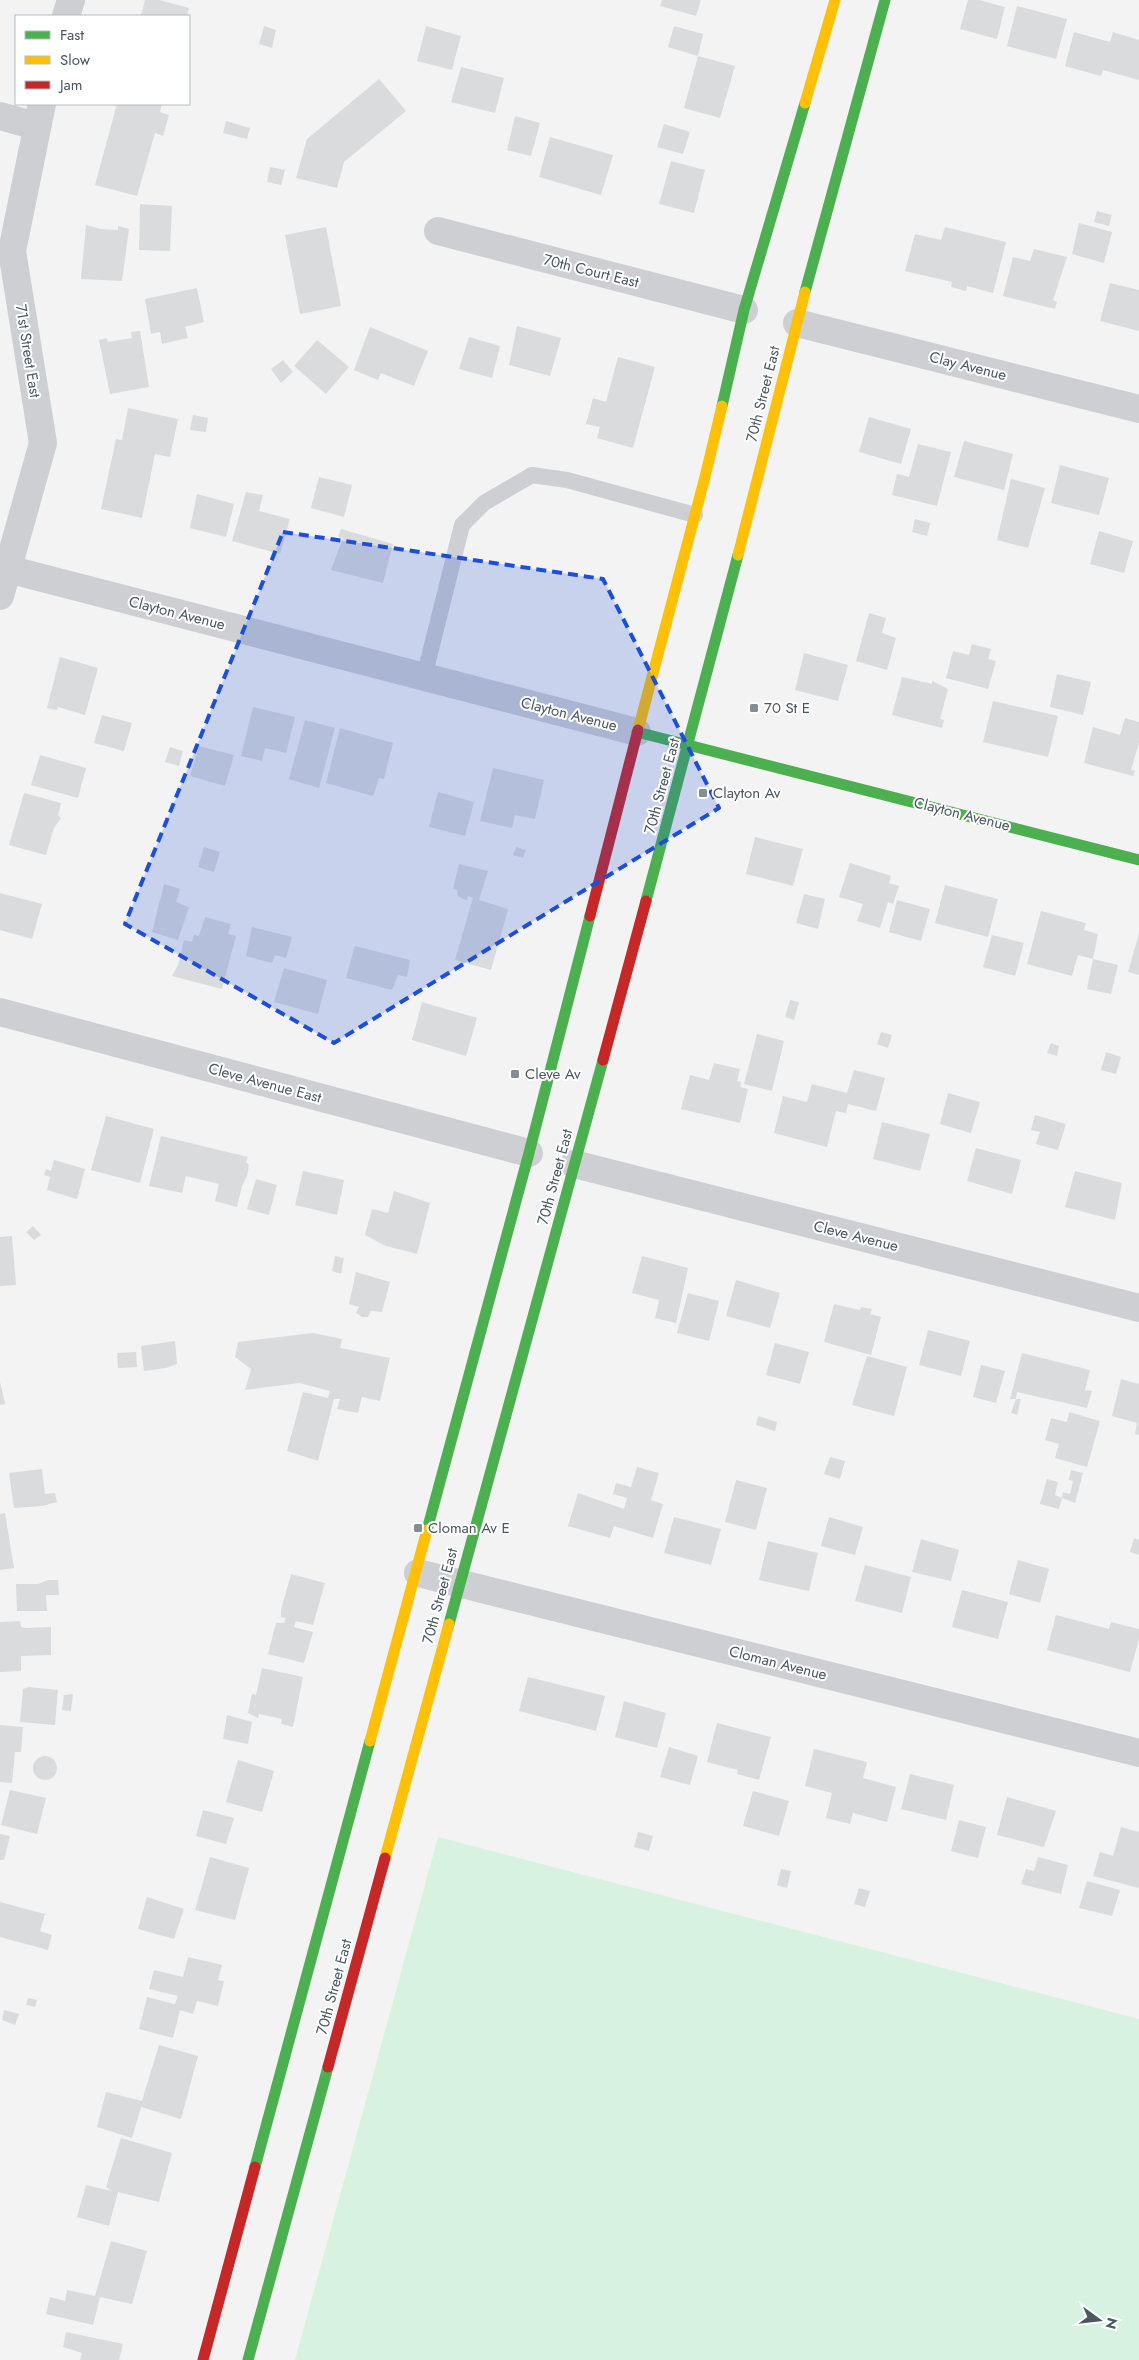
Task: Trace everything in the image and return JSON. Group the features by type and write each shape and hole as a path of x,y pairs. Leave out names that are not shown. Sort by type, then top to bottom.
{"main road":[{"name":"70th Street East","path":"203,2360 418,1573 530,1153 637,732 695,515 744,310 835,0"},
{"name":"70th Street East","path":"248,2360 689,745 797,323 885,0"},
{"name":"Clayton Avenue","path":"637,732 1139,860"}],"street":[{"path":"66,15 71,0"},
{"path":"0,116 39,115"},
{"name":"71st Street East","path":"0,596 4,568 43,443 12,251 39,115"},
{"name":"70th Court East","path":"438,231 744,310"},
{"name":"Clay Avenue","path":"797,323 1139,409"},
{"name":"Clayton Avenue","path":"4,568 637,732"},
{"name":"Cleve Avenue East","path":"0,1012 530,1153"},
{"name":"Cleve Avenue","path":"574,1164 1139,1308"},
{"name":"Cloman Avenue","path":"418,1573 1139,1753"}],"lane":[{"path":"424,677 462,525 484,503 532,475 567,480 695,515"}],"highlighted area":[{"path":"283,532 603,579 719,808 334,1043 125,924"}],"green space":[{"path":"438,1837 1139,2019 1139,2360 295,2360"}],"building":[{"path":"145,0 159,0 189,8 187,15 141,15"},
{"path":"662,0 701,0 696,16 660,6"},
{"path":"968,0 979,0 1005,7 997,39 960,29"},
{"path":"1017,6 1067,19 1056,59 1007,46"},
{"path":"264,26 276,30 272,48 259,44"},
{"path":"426,26 461,36 452,70 417,61"},
{"path":"674,26 703,34 698,56 668,47"},
{"path":"1074,32 1110,42 1113,32 1139,40 1139,80 1103,70 1101,76 1065,66"},
{"path":"698,56 735,66 720,118 684,108"},
{"path":"461,67 504,78 495,113 451,102"},
{"path":"379,79 406,111 344,162 337,188 296,178 307,139"},
{"path":"117,105 162,105 160,112 169,115 163,136 155,133 137,196 95,185"},
{"path":"515,116 540,123 531,156 507,150"},
{"path":"226,121 250,128 247,139 223,133"},
{"path":"664,124 690,132 683,154 657,147"},
{"path":"550,137 613,155 601,195 539,177"},
{"path":"671,161 705,170 694,213 659,204"},
{"path":"270,167 285,170 281,185 267,182"},
{"path":"140,204 172,206 170,251 139,250"},
{"path":"1097,211 1112,215 1109,226 1094,222"},
{"path":"1079,223 1112,232 1104,263 1072,254"},
{"path":"86,225 101,229 118,230 118,226 129,229 122,281 81,279"},
{"path":"326,227 341,306 300,314 285,235"},
{"path":"945,227 1006,242 993,293 967,286 966,291 951,287 952,282 905,271 915,234 941,240"},
{"path":"1034,249 1067,257 1053,300 1057,302 1055,309 1003,296 1013,257 1030,261"},
{"path":"1110,283 1139,290 1139,331 1100,321"},
{"path":"197,288 204,322 185,327 188,338 162,344 160,332 151,334 145,299"},
{"path":"517,326 561,338 550,376 509,365"},
{"path":"370,327 428,351 414,386 381,373 378,380 354,370"},
{"path":"140,331 149,387 110,394 99,340 107,338 108,342 132,338 131,332"},
{"path":"469,337 500,346 492,378 459,369"},
{"path":"317,340 349,367 326,394 294,366"},
{"path":"618,357 655,367 633,448 597,438 600,427 586,424 593,398 606,402"},
{"path":"283,360 293,372 281,383 271,369"},
{"path":"128,408 178,419 170,457 155,454 142,518 101,509 116,439 122,440"},
{"path":"193,415 208,418 206,432 190,430"},
{"path":"869,417 911,429 901,464 859,452"},
{"path":"964,441 1013,454 1004,490 954,477"},
{"path":"918,444 951,452 937,506 892,495 897,474 909,477"},
{"path":"1060,465 1109,478 1099,515 1051,503"},
{"path":"319,477 352,485 344,517 311,508"},
{"path":"1011,479 1045,488 1028,548 997,540"},
{"path":"246,492 263,495 259,511 290,519 280,554 232,541"},
{"path":"197,494 234,504 226,537 190,528"},
{"path":"915,519 930,523 927,536 912,532"},
{"path":"341,529 393,544 383,583 331,570 343,538 338,537"},
{"path":"1099,531 1133,541 1124,573 1090,564"},
{"path":"869,613 886,618 882,633 896,638 887,670 856,661"},
{"path":"972,644 991,649 988,659 996,661 988,689 946,678 953,651 969,655"},
{"path":"804,653 848,665 838,701 795,690"},
{"path":"60,657 98,668 85,715 58,707 57,710 47,708"},
{"path":"1057,674 1091,682 1083,715 1050,707"},
{"path":"902,677 932,684 932,681 948,689 940,719 944,720 942,728 892,715"},
{"path":"993,701 1058,716 1048,757 983,742"},
{"path":"253,707 295,717 286,753 265,748 262,761 241,756"},
{"path":"102,715 132,723 124,751 94,743"},
{"path":"1125,718 1139,722 1139,743 1131,770 1135,771 1133,776 1084,763 1093,727 1120,735"},
{"path":"305,720 335,728 319,788 289,779"},
{"path":"340,728 393,743 384,779 379,778 373,796 326,783"},
{"path":"199,746 234,755 225,786 190,776"},
{"path":"170,747 183,751 179,766 165,762"},
{"path":"40,755 86,768 78,798 31,785"},
{"path":"493,768 544,780 535,819 515,815 512,828 480,821"},
{"path":"438,792 474,802 465,836 429,827"},
{"path":"24,793 61,803 58,815 61,818 54,828 46,855 9,845"},
{"path":"755,837 803,849 793,886 746,874"},
{"path":"204,847 220,852 214,872 198,867"},
{"path":"516,847 526,850 523,858 513,855"},
{"path":"850,863 891,876 889,883 899,886 893,904 888,902 880,928 857,921 863,904 839,897"},
{"path":"459,864 488,871 479,900 508,909 491,970 455,960 473,898 468,896 467,900 463,899 458,896 457,890 453,889"},
{"path":"164,884 180,889 176,902 189,907 178,940 152,932"},
{"path":"945,885 998,899 988,937 935,923"},
{"path":"0,893 42,904 32,939 0,930"},
{"path":"804,894 825,899 818,929 796,923"},
{"path":"897,900 930,909 921,941 889,932"},
{"path":"1041,911 1086,923 1084,930 1098,934 1093,959 1078,955 1072,976 1027,964"},
{"path":"205,917 231,924 228,934 236,936 222,989 172,976 178,965 184,940 192,942 194,935 199,936"},
{"path":"252,927 292,937 286,958 275,955 272,963 246,956"},
{"path":"1139,933 1139,975 1128,972"},
{"path":"992,935 1024,943 1015,976 983,967"},
{"path":"355,946 410,960 407,977 398,975 392,990 346,978"},
{"path":"1093,959 1118,965 1111,994 1087,989"},
{"path":"284,968 327,980 318,1014 274,1002"},
{"path":"790,1000 799,1002 794,1020 785,1017"},
{"path":"422,1002 477,1018 466,1056 412,1040"},
{"path":"881,1032 892,1035 888,1048 877,1044"},
{"path":"757,1034 784,1041 772,1091 744,1084"},
{"path":"1051,1043 1059,1046 1057,1056 1047,1053"},
{"path":"1106,1052 1121,1057 1116,1074 1101,1070"},
{"path":"714,1063 740,1069 737,1081 741,1082 740,1087 748,1089 740,1123 681,1109 690,1075 709,1080"},
{"path":"854,1070 885,1078 876,1111 848,1104 846,1113 836,1111 827,1147 774,1133 783,1096 807,1102 812,1084 847,1093"},
{"path":"948,1093 980,1102 971,1133 940,1124"},
{"path":"1035,1115 1066,1124 1058,1150 1036,1144 1040,1132 1031,1130"},
{"path":"106,1116 154,1129 140,1183 91,1170"},
{"path":"882,1122 930,1134 920,1171 873,1159"},
{"path":"161,1136 248,1157 246,1162 249,1165 247,1176 242,1186 237,1207 215,1201 219,1184 186,1176 182,1193 149,1186"},
{"path":"976,1148 1021,1160 1012,1194 967,1181"},
{"path":"54,1160 85,1169 77,1199 47,1190 50,1177 44,1175 46,1169 51,1171"},
{"path":"303,1171 344,1180 337,1215 295,1205"},
{"path":"1075,1171 1122,1183 1115,1220 1065,1207"},
{"path":"256,1179 277,1185 269,1215 247,1209"},
{"path":"394,1191 430,1203 417,1254 386,1246 365,1235 372,1209 388,1213"},
{"path":"33,1226 41,1235 34,1240 26,1232"},
{"path":"12,1236 16,1285 0,1286 0,1237"},
{"path":"335,1256 344,1258 341,1274 332,1271"},
{"path":"642,1256 688,1268 676,1323 655,1318 659,1300 632,1293"},
{"path":"356,1272 390,1282 382,1312 371,1311 368,1317 362,1317 356,1313 359,1307 349,1304"},
{"path":"736,1280 780,1293 770,1328 726,1316"},
{"path":"688,1293 719,1301 709,1341 677,1333"},
{"path":"834,1304 860,1310 861,1307 872,1309 870,1314 881,1317 871,1355 824,1342"},
{"path":"928,1330 970,1341 961,1376 919,1365"},
{"path":"313,1333 342,1339 340,1348 390,1358 380,1401 362,1397 358,1413 337,1409 340,1399 334,1399 318,1461 287,1451 303,1392 328,1398 330,1391 299,1383 245,1390 251,1369 235,1357 238,1342"},
{"path":"175,1341 177,1364 166,1368 144,1371 141,1346"},
{"path":"775,1343 809,1352 800,1384 766,1375"},
{"path":"136,1352 137,1367 118,1368 117,1353"},
{"path":"1022,1353 1090,1370 1085,1390 1092,1391 1087,1408 1017,1392 1016,1399 1010,1399"},
{"path":"867,1356 907,1367 894,1416 852,1405"},
{"path":"981,1365 1005,1371 996,1403 973,1397"},
{"path":"1121,1379 1139,1384 1139,1435 1135,1434 1137,1423 1112,1416"},
{"path":"0,1382 5,1404 0,1405"},
{"path":"1016,1399 1021,1399 1017,1415 1011,1413"},
{"path":"1069,1412 1100,1421 1087,1467 1055,1458 1059,1444 1045,1440 1051,1418 1067,1422"},
{"path":"758,1416 777,1422 775,1431 756,1425"},
{"path":"830,1457 845,1461 840,1479 824,1474"},
{"path":"637,1467 659,1473 651,1500 663,1504 653,1538 614,1526 610,1538 568,1526 578,1493 624,1509 627,1498 613,1494 616,1483 631,1487"},
{"path":"42,1469 45,1494 55,1493 57,1502 42,1506 14,1508 9,1473"},
{"path":"1071,1470 1083,1473 1075,1503 1062,1498 1063,1492 1070,1494 1073,1481 1069,1480"},
{"path":"1047,1479 1058,1482 1055,1495 1062,1498 1059,1509 1040,1504"},
{"path":"736,1480 767,1488 756,1530 725,1522"},
{"path":"5,1513 14,1568 0,1570 0,1514"},
{"path":"674,1517 721,1529 711,1565 664,1553"},
{"path":"829,1517 863,1527 855,1555 821,1546"},
{"path":"1134,1538 1139,1540 1139,1555 1130,1552"},
{"path":"921,1539 959,1550 951,1581 912,1572"},
{"path":"768,1541 818,1553 809,1591 759,1580"},
{"path":"1018,1560 1049,1569 1040,1603 1009,1594"},
{"path":"865,1565 911,1577 902,1613 855,1601"},
{"path":"291,1574 325,1583 313,1625 296,1621 294,1627 313,1632 304,1663 268,1654 276,1623 284,1623 286,1618 281,1617 281,1610"},
{"path":"48,1580 58,1580 59,1595 46,1595 47,1611 17,1611 16,1584 38,1584"},
{"path":"962,1590 1008,1602 998,1639 952,1627"},
{"path":"1056,1615 1109,1629 1111,1622 1139,1629 1139,1639 1130,1672 1047,1650"},
{"path":"20,1621 21,1627 26,1628 51,1627 51,1655 21,1656 21,1671 0,1672 0,1622"},
{"path":"262,1668 303,1677 293,1727 281,1724 282,1719 259,1714 258,1718 248,1713 252,1694 256,1695"},
{"path":"528,1677 605,1696 596,1731 519,1711"},
{"path":"29,1687 58,1690 55,1725 20,1722 23,1689"},
{"path":"73,1694 71,1711 62,1710 64,1695"},
{"path":"624,1701 666,1713 657,1748 615,1737"},
{"path":"227,1715 252,1722 248,1744 223,1739"},
{"path":"717,1723 771,1737 759,1780 737,1774 738,1770 707,1762"},
{"path":"0,1725 23,1727 21,1752 15,1752 12,1783 0,1782"},
{"path":"669,1747 698,1756 690,1785 660,1777"},
{"path":"814,1749 867,1762 863,1778 896,1787 887,1822 853,1813 850,1824 826,1818 832,1793 805,1786"},
{"path":"45,1756 53,1760 57,1768 53,1776 45,1780 37,1776 33,1768 37,1760"},
{"path":"238,1760 274,1771 262,1812 226,1802"},
{"path":"910,1774 954,1785 946,1820 901,1809"},
{"path":"10,1790 46,1798 37,1834 1,1825"},
{"path":"753,1791 789,1801 779,1836 743,1826"},
{"path":"1007,1797 1056,1811 1044,1847 997,1835"},
{"path":"203,1810 234,1818 226,1844 196,1836"},
{"path":"959,1820 986,1827 978,1858 951,1851"},
{"path":"1121,1827 1139,1832 1139,1888 1093,1876 1100,1852 1113,1856"},
{"path":"638,1832 653,1836 649,1851 634,1847"},
{"path":"0,1834 10,1836 4,1860 0,1860"},
{"path":"210,1857 249,1868 235,1920 195,1910"},
{"path":"1038,1857 1068,1865 1061,1894 1021,1884 1026,1869 1034,1871"},
{"path":"781,1869 791,1871 787,1888 777,1885"},
{"path":"1087,1881 1120,1890 1112,1916 1079,1908"},
{"path":"859,1888 870,1891 865,1907 854,1904"},
{"path":"147,1897 184,1909 174,1939 138,1929"},
{"path":"0,1902 45,1914 40,1931 52,1935 48,1950 0,1937"},
{"path":"188,1957 222,1965 218,1980 224,1981 218,2006 197,2001 193,2014 180,2010 173,2038 139,2029 147,1997 175,2004 178,1996 149,1989 154,1970 183,1977"},
{"path":"28,1998 37,2000 35,2007 26,2005"},
{"path":"4,2010 19,2014 15,2025 2,2020"},
{"path":"159,2045 198,2056 181,2119 141,2107 132,2138 97,2127 106,2092 142,2101"},
{"path":"121,2138 172,2153 159,2202 118,2192 109,2226 77,2217 86,2185 112,2191 106,2187"},
{"path":"111,2241 147,2251 132,2304 100,2297 93,2325 46,2314 50,2297 65,2301 67,2290 95,2296"},
{"path":"66,2332 123,2344 119,2360 80,2360 82,2353 63,2347"}],"traffic: fast":[{"path":"805,292 885,0"},
{"path":"722,406 744,310 805,103"},
{"path":"646,901 738,555"},
{"path":"637,732 1139,860"},
{"path":"427,1530 529,1153 590,916"},
{"path":"449,1624 603,1060"},
{"path":"255,2167 370,1741"},
{"path":"248,2360 328,2067"}],"traffic: slow":[{"path":"805,103 835,0"},
{"path":"738,555 805,292"},
{"path":"638,730 722,406"},
{"path":"370,1741 427,1530"},
{"path":"385,1858 449,1624"}],"traffic: jam":[{"path":"590,916 638,730"},
{"path":"603,1060 646,901"},
{"path":"328,2067 385,1858"},
{"path":"203,2360 255,2167"}],"place":[{"name":"70 St E","path":"754,708"},
{"name":"Clayton Av","path":"703,793"},
{"name":"Cleve Av","path":"515,1074"},
{"name":"Cloman Av E","path":"418,1528"}]}
